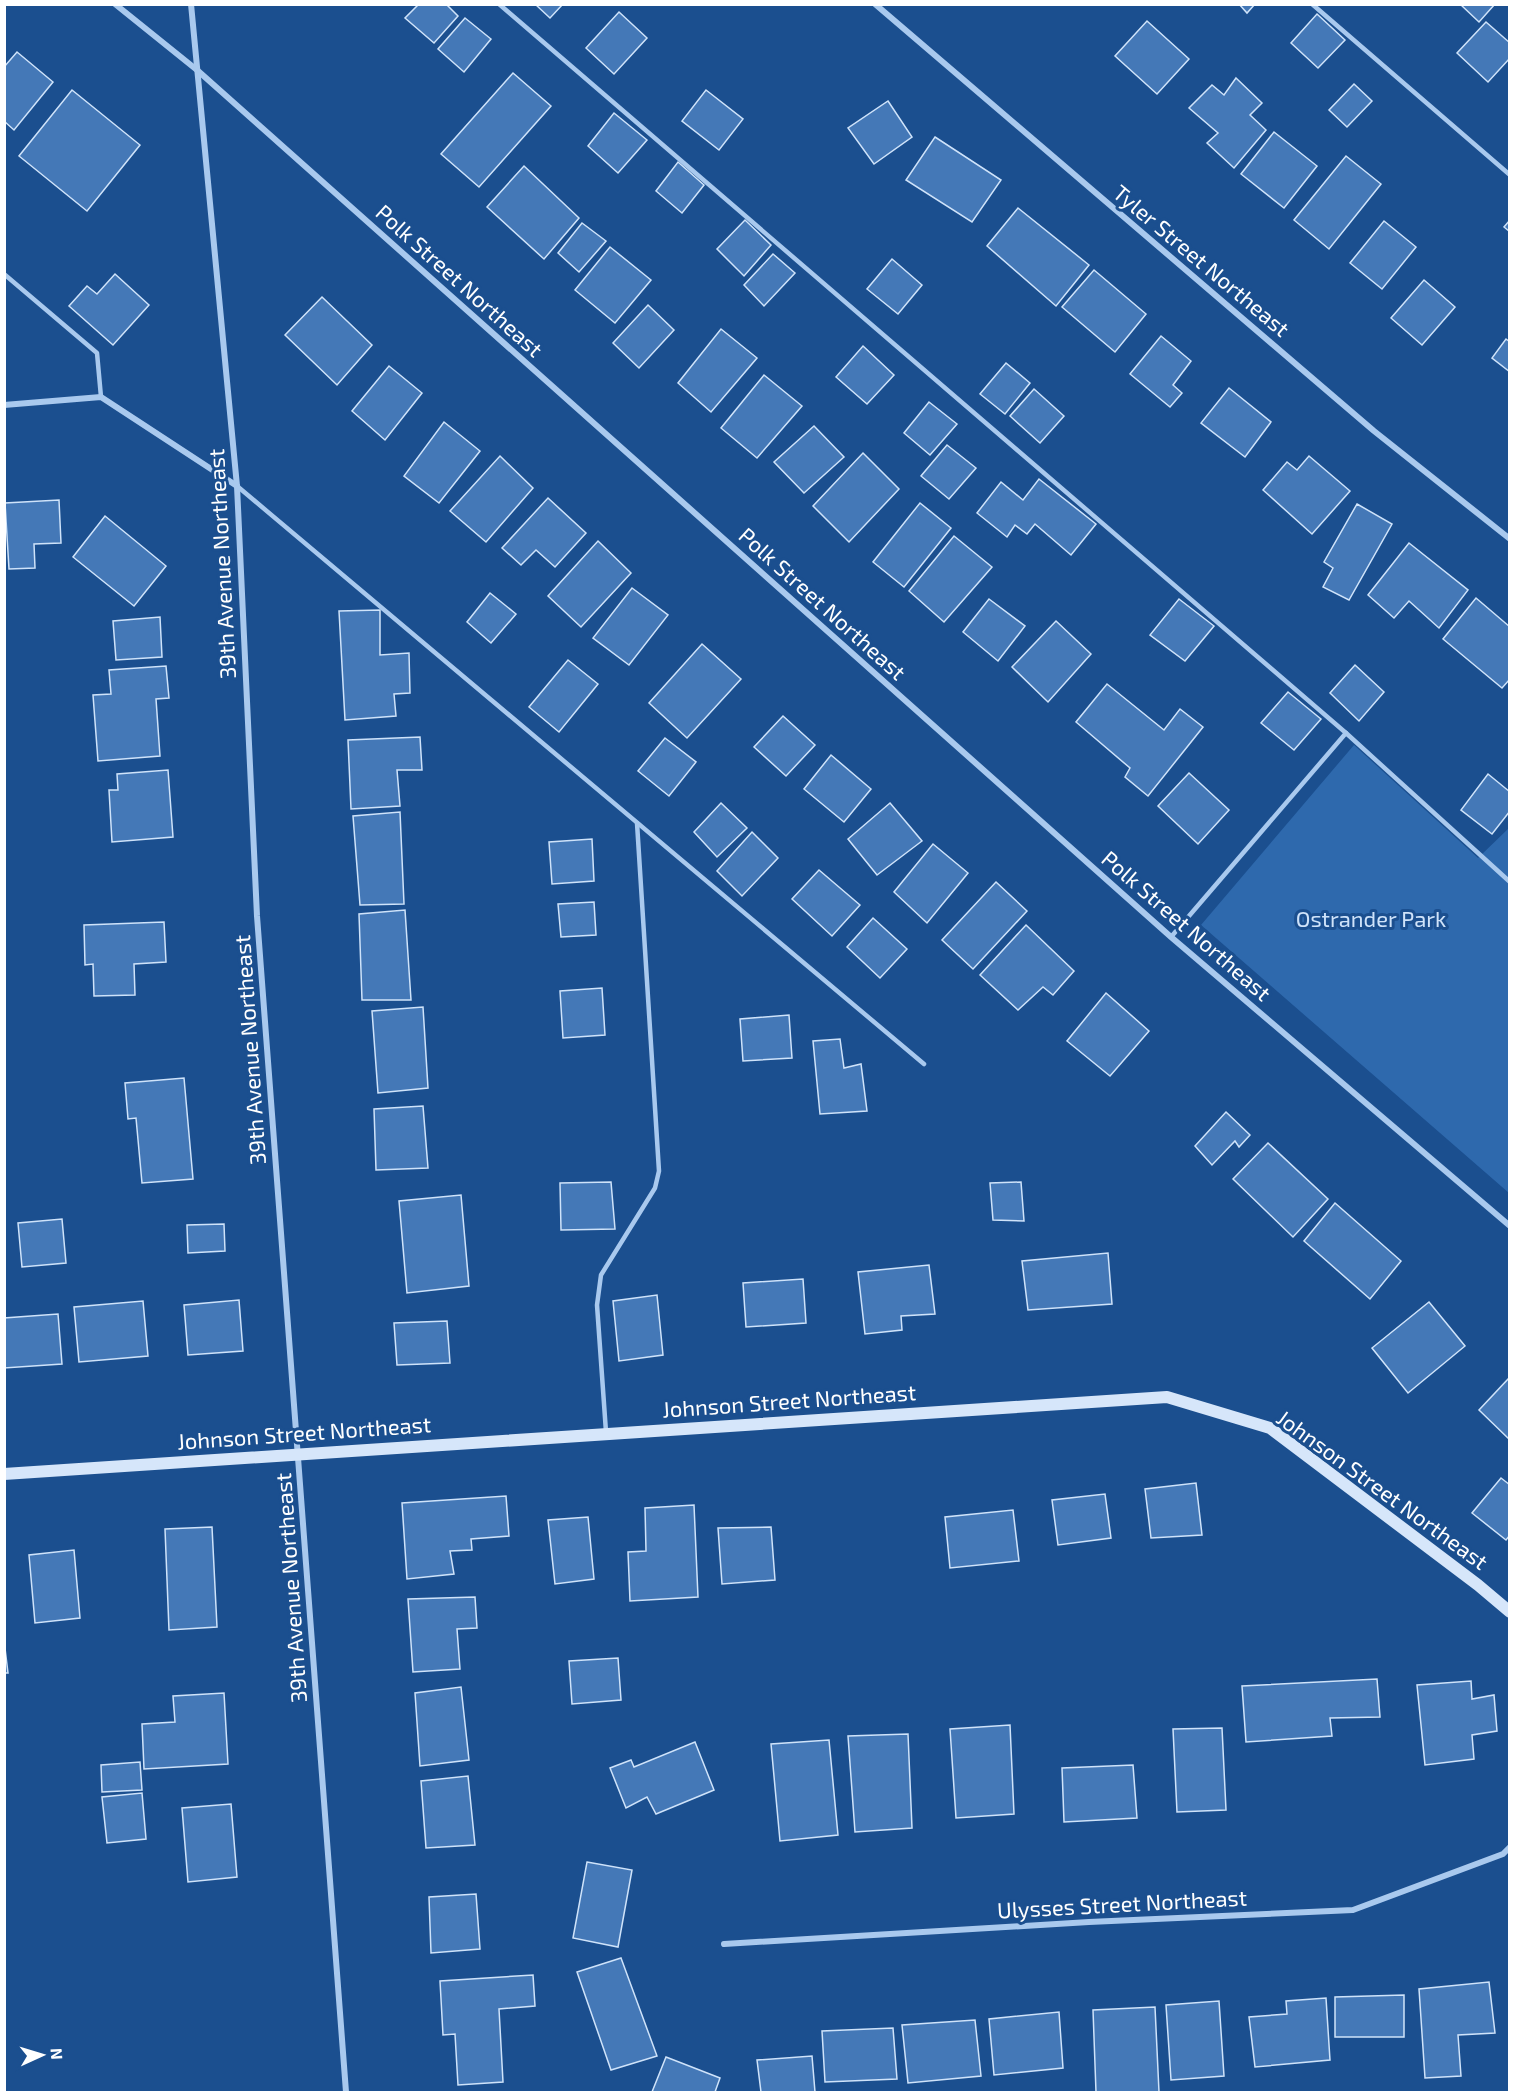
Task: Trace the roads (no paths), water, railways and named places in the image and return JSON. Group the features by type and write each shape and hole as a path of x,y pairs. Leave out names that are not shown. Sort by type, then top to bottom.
{"street":[{"name":"Polk Street Northeast","path":"115,4 197,70 1171,937 1509,1226"},
{"name":"39th Avenue Northeast","path":"191,4 237,486 257,916 346,2092"},
{"name":"Tyler Street Northeast","path":"875,4 1374,431 1509,539"},
{"path":"4,405 101,397 237,486"},
{"name":"Johnson Street Northeast","path":"4,1474 1167,1396 1269,1428 1478,1585 1509,1612"},
{"name":"Ulysses Street Northeast","path":"724,1944 1077,1923 1353,1910 1503,1854 1509,1847"}],"lane":[{"path":"500,4 1346,733 1509,882"},
{"path":"1312,4 1509,175"},
{"path":"4,274 96,353 101,397"},
{"path":"237,486 924,1064"},
{"path":"1171,937 1346,733"},
{"path":"606,1432 597,1305 601,1275 655,1188 659,1171 637,823"}],"park label":[{"name":"Ostrander Park","path":"1371,918"}]}
